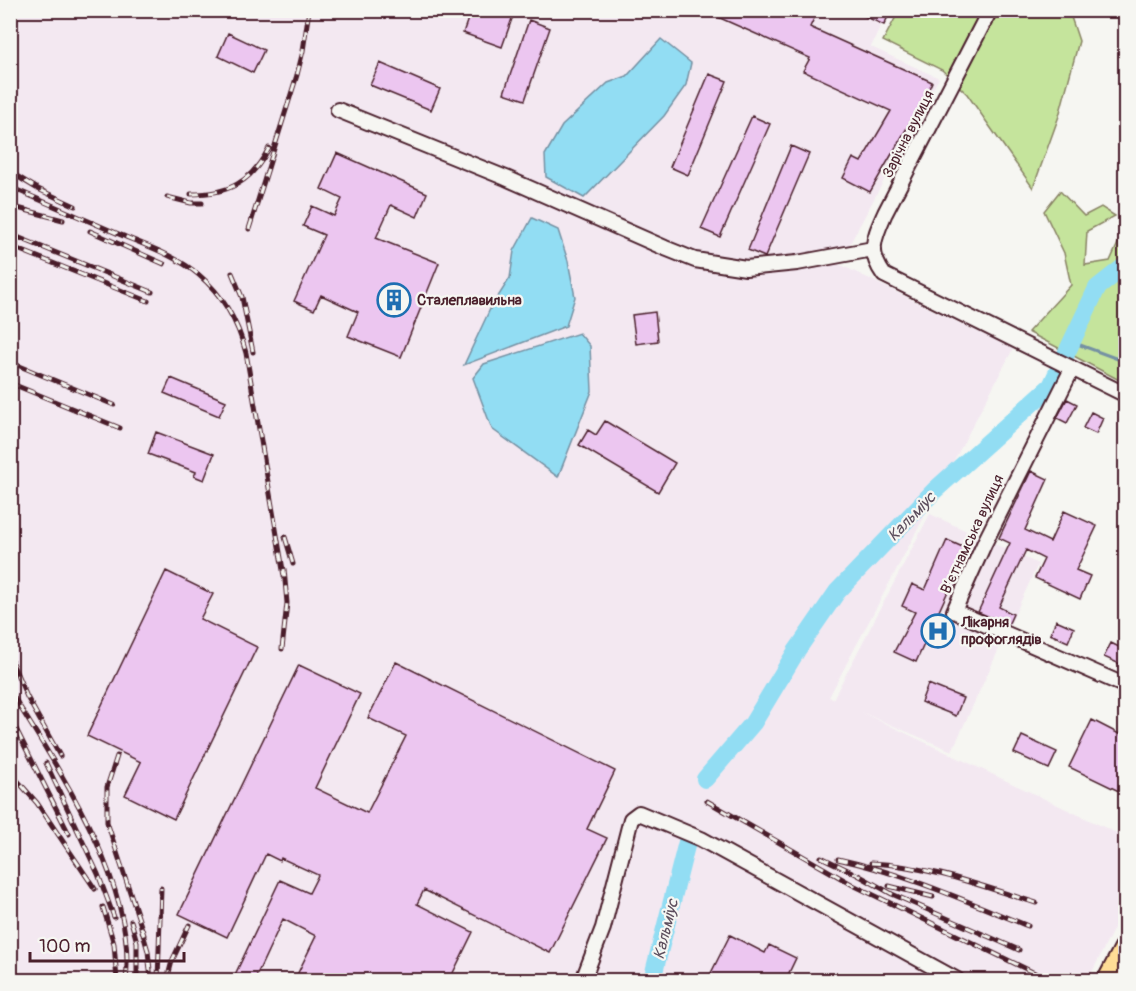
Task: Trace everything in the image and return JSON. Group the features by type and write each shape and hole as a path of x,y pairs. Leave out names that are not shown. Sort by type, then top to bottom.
{"main road":[{"path":"1107,981 1125,945"}],"street":[{"name":"Зарічна вулиця","path":"873,249 876,234 885,213 990,10"},
{"path":"338,110 506,178 695,260 747,268 797,263 873,249 875,263 884,275 1125,394"},
{"name":"В’єтнамська вулиця","path":"1072,369 985,542 954,611 1125,686"},
{"path":"583,981 603,928 631,819 639,813 701,839 957,981"}],"shaded area":[{"path":"10,11 888,11 871,47 939,78 839,264 1013,349 829,697 833,699 930,514 1038,564 952,751 861,712 1125,837 1125,906 1088,980 11,980"}],"green space":[{"path":"899,11 1069,11 1079,41 1059,116 1033,188 967,94 942,70 883,41"},
{"path":"1060,191 1084,216 1101,207 1115,216 1087,231 1085,265 1110,261 1125,228 1125,383 1028,332 1071,285 1064,253 1044,211"}],"water":[{"path":"661,39 691,63 686,85 664,116 584,198 546,177 545,155 562,126 608,83 627,76"},
{"path":"532,218 558,230 568,261 575,297 566,326 464,365 490,309 510,278 514,251"},
{"path":"579,333 590,346 592,391 558,477 492,429 473,378 484,364"}],"building":[{"path":"471,10 509,10 514,13 502,47 463,33"},
{"path":"702,10 818,10 810,27 932,82 914,122 911,121 870,192 843,178 853,158 861,162 891,111 803,71 810,58"},
{"path":"851,10 891,10 884,25"},
{"path":"529,20 550,28 525,100 504,93"},
{"path":"228,33 264,50 253,73 218,56"},
{"path":"380,63 440,89 431,110 370,85"},
{"path":"709,74 727,81 688,175 670,167"},
{"path":"752,116 770,124 720,237 701,229"},
{"path":"791,146 809,154 765,257 748,250"},
{"path":"337,153 427,193 417,217 391,205 376,238 439,263 401,357 348,336 358,312 321,295 314,310 294,301 324,235 303,226 312,206 334,216 342,199 321,189"},
{"path":"655,312 658,341 636,344 632,315"},
{"path":"171,378 226,401 219,416 164,393"},
{"path":"1067,399 1077,404 1067,423 1057,418"},
{"path":"1091,412 1103,418 1096,434 1083,428"},
{"path":"605,421 675,463 658,492 579,445 588,430 596,435"},
{"path":"156,432 214,454 204,480 194,476 196,472 148,454"},
{"path":"1031,471 1048,479 1025,530 1050,542 1064,511 1097,526 1076,570 1090,576 1080,599 1035,578 1044,559 1026,550 999,607 1013,614 1008,625 978,612 1010,543 999,538"},
{"path":"947,540 967,549 916,662 894,652 915,612 902,606 912,584 925,590"},
{"path":"166,571 213,594 200,619 257,647 174,819 125,795 141,762 87,736"},
{"path":"1056,620 1074,628 1068,642 1050,634"},
{"path":"1111,643 1125,650 1122,665 1104,657"},
{"path":"396,662 615,771 587,829 607,838 550,953 424,890 417,904 473,932 449,981 294,981 316,936 283,919 254,981 232,981 280,880 309,893 318,875 281,858 280,861 266,854 227,937 179,914 299,665 360,694 315,788 367,813 406,736 368,718"},
{"path":"928,684 963,698 956,716 921,702"},
{"path":"1092,720 1125,737 1125,794 1069,767"},
{"path":"1022,736 1057,752 1049,769 1014,753"},
{"path":"730,935 765,953 769,945 796,958 785,981 707,981"}],"waterway":[{"name":"Кальміус","path":"705,779 753,723 797,650 837,592 935,490 1051,386 1097,288 1126,265"},
{"path":"1072,342 1126,362"},
{"name":"Кальміус","path":"652,980 687,842"}],"railway":[{"path":"249,229 297,75 309,10"},
{"path":"191,194 216,192 237,184 254,170 269,148"},
{"path":"10,172 38,189 75,206"},
{"path":"10,187 172,257 199,275 215,291 234,320 246,353 284,576"},
{"path":"167,197 191,203 202,203"},
{"path":"10,206 63,220"},
{"path":"90,231 164,264"},
{"path":"10,234 152,292"},
{"path":"10,246 148,301"},
{"path":"232,273 242,297 253,352"},
{"path":"10,362 114,405"},
{"path":"10,383 120,428"},
{"path":"285,537 293,564"},
{"path":"282,649 287,603 284,569"},
{"path":"10,658 27,697 60,756"},
{"path":"10,691 71,792 107,868 119,906 126,944 126,980"},
{"path":"10,717 69,834"},
{"path":"117,756 107,787 107,822 144,935"},
{"path":"46,763 98,874 114,917"},
{"path":"10,772 37,803 95,889"},
{"path":"707,801 853,885 1049,980"},
{"path":"821,857 892,894 1019,950"},
{"path":"838,859 910,880 1028,926"},
{"path":"871,863 934,872 1036,903"},
{"path":"889,886 933,897"},
{"path":"158,980 161,888"},
{"path":"103,907 114,944 117,980"},
{"path":"131,921 137,942 137,980"},
{"path":"167,980 172,961 189,925"},
{"path":"141,927 148,951 151,980"}],"place":[{"name":"Сталеплавильна","path":"394,300"},
{"name":"Лікарня профоглядів","path":"938,631"}]}
